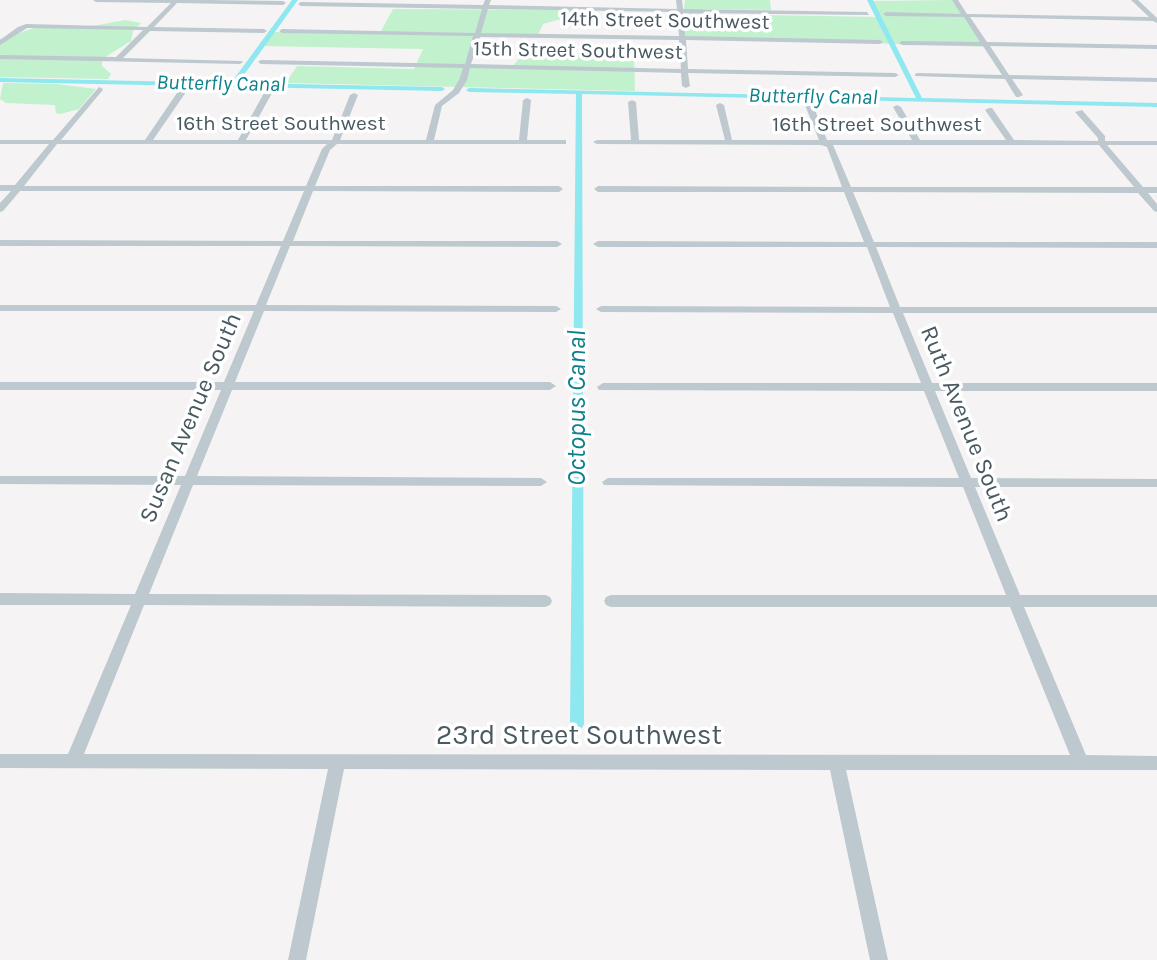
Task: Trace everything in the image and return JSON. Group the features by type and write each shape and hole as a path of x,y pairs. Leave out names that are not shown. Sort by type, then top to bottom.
{"street":[{"path":"96,0 283,3"},
{"path":"679,0 686,86"},
{"path":"955,0 1019,94"},
{"path":"1134,0 1156,20"},
{"path":"118,59 176,1"},
{"path":"302,4 487,4 867,14"},
{"path":"429,142 439,105 458,88 487,4"},
{"path":"886,14 1156,20"},
{"path":"0,43 20,28 264,31"},
{"name":"14th Street Southwest","path":"282,31 880,42"},
{"path":"902,43 1157,47"},
{"path":"0,57 240,62"},
{"name":"15th Street Southwest","path":"261,62 895,75"},
{"path":"917,75 1157,80"},
{"path":"0,209 99,89"},
{"path":"147,142 182,92"},
{"path":"241,142 268,93"},
{"name":"Susan Avenue South","path":"73,761 326,149 335,142 354,95"},
{"path":"523,142 527,100"},
{"path":"632,102 635,142"},
{"path":"720,105 729,142"},
{"name":"Ruth Avenue South","path":"808,105 824,142 830,146 1081,763"},
{"path":"897,107 918,143"},
{"path":"989,110 1012,143"},
{"path":"1079,111 1102,138 1101,143 1157,209"},
{"name":"16th Street Southwest","path":"0,142 563,142"},
{"name":"16th Street Southwest","path":"597,142 1157,143"},
{"path":"0,188 559,189"},
{"path":"598,189 1157,190"},
{"path":"0,243 557,244"},
{"path":"598,244 1157,245"},
{"path":"0,308 556,309"},
{"path":"601,309 1157,310"},
{"path":"0,386 550,386"},
{"path":"603,387 1157,387"},
{"path":"0,480 541,482"},
{"path":"608,482 1157,483"},
{"path":"0,599 545,601"},
{"path":"611,601 1157,601"},
{"name":"23rd Street Southwest","path":"0,761 1157,763"},
{"path":"298,960 337,762"},
{"path":"837,763 879,960"}],"green space":[{"path":"685,0 770,0 771,10 702,9 702,24 759,27 763,15 877,17 873,1 953,0 990,47 682,37"},
{"path":"393,9 594,10 543,24 538,35 480,34 470,67 511,68 525,52 634,54 635,91 286,83 297,66 414,69 423,49 259,46 269,32 380,33"},
{"path":"125,20 141,23 133,31 131,41 102,59 102,66 111,74 108,79 0,77 0,39 34,28 82,28"},
{"path":"3,83 57,84 96,89 79,109 60,114 56,113 55,105 6,103 0,99"}],"waterway":[{"path":"233,85 295,0"},
{"path":"870,0 920,100"},
{"name":"Butterfly Canal","path":"0,80 233,85"},
{"name":"Butterfly Canal","path":"233,85 442,89"},
{"name":"Butterfly Canal","path":"469,90 579,92"},
{"name":"Octopus Canal","path":"577,724 579,92"},
{"name":"Butterfly Canal","path":"579,92 920,100"},
{"name":"Butterfly Canal","path":"920,100 1157,105"}]}
